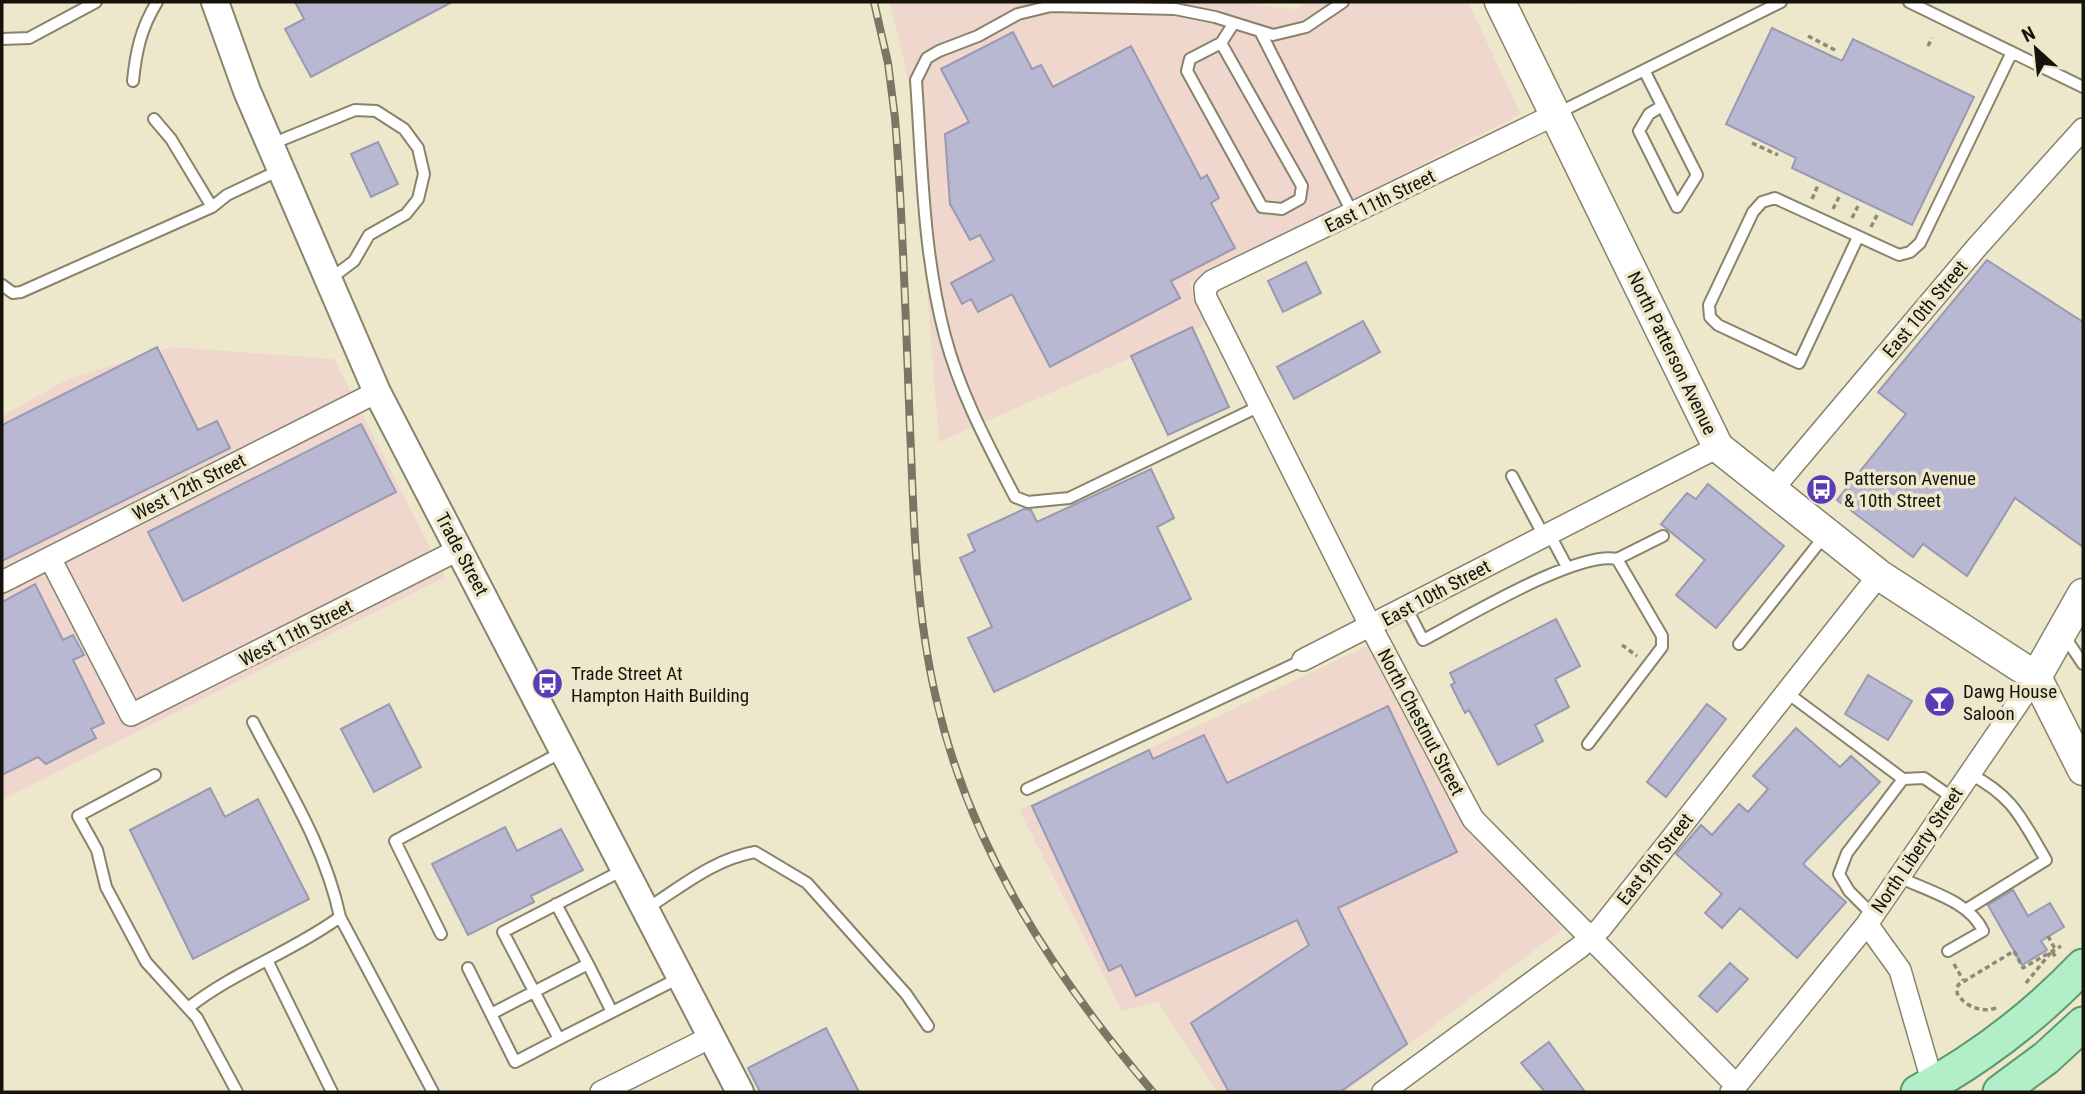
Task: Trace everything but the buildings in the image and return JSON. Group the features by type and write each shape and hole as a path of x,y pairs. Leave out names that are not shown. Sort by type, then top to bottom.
{"main road":[{"name":"North Patterson Avenue","path":"1500,2 1718,447 1879,575 2036,677"},
{"name":"North Liberty Street","path":"2036,677 2083,594"},
{"path":"2036,677 2083,770"},
{"path":"1926,1088 1972,1062 2020,1027 2072,956"},
{"path":"2000,1092 2046,1058 2083,1024"}],"street":[{"name":"Trade Street","path":"215,2 269,145 377,392 740,1092"},
{"name":"East 11th Street","path":"1205,288 1212,281 1556,114"},
{"name":"East 10th Street","path":"1771,491 1977,247 2083,129"},
{"name":"North Chestnut Street","path":"1205,288 1206,298 1371,627 1473,819 1591,938 1734,1089"},
{"name":"West 12th Street","path":"2,582 377,392"},
{"name":"East 10th Street","path":"1303,660 1407,609 1718,447"},
{"name":"West 11th Street","path":"50,558 131,715 460,549"},
{"name":"East 9th Street","path":"1383,1092 1591,938 1879,575"},
{"name":"North Liberty Street","path":"1734,1089 1870,920 2036,677"},
{"path":"1870,920 1900,970 1926,1088"},
{"path":"601,1092 711,1037"}],"lane":[{"path":"2,39 29,38 96,2"},
{"path":"133,81 136,47 146,19 157,2"},
{"path":"1260,406 1069,498 1028,502 1015,497 978,427 945,335 927,234 916,80 927,58 1018,14 1051,6 1175,9 1273,35 1306,27 1343,2"},
{"path":"1556,114 1780,2"},
{"path":"1909,2 2083,87"},
{"path":"1221,43 1302,186 1300,200 1282,209 1262,207 1187,71 1190,59 1221,43 1234,23"},
{"path":"1261,33 1353,214"},
{"path":"1858,237 1799,363 1718,325 1710,317 1709,305 1753,212 1762,202 1774,198 1899,255 1910,252 1920,243 2012,52"},
{"path":"1644,70 1697,175 1677,207 1639,131 1648,114 1662,106"},
{"path":"269,145 355,110 376,111 404,129 418,148 424,174 418,199 406,214 369,235 354,261 328,281"},
{"path":"154,119 171,139 212,207"},
{"path":"2,285 13,293 21,292 212,207 226,195 280,170"},
{"path":"1512,476 1566,567"},
{"path":"1739,644 1826,534"},
{"path":"1407,609 1423,640 1566,567 1594,558 1617,559 1663,536"},
{"path":"1588,744 1662,647 1662,636 1617,559"},
{"path":"2062,632 2083,664"},
{"path":"1027,789 1303,660"},
{"path":"1786,692 1903,779 1924,778 1953,799"},
{"path":"253,722 305,817 334,888 340,917 433,1092"},
{"path":"442,933 395,841 565,751"},
{"path":"1967,909 2046,860 2011,801 1994,787 1970,774"},
{"path":"155,775 78,816 97,850 106,887 146,962 197,1018 237,1092"},
{"path":"1870,920 1839,874 1847,853 1903,779"},
{"path":"646,909 716,864 734,856 755,852 807,883 906,994 928,1026"},
{"path":"559,1039 503,932 626,869"},
{"path":"1899,877 1967,909 1978,919 1983,931 1948,951"},
{"path":"556,904 612,1012"},
{"path":"188,1008 214,987 312,938 340,917"},
{"path":"267,960 332,1092"},
{"path":"491,1014 588,964"},
{"path":"468,968 515,1062 681,977"}],"path":[{"path":"1808,36 1835,50"},
{"path":"1928,46 1932,38"},
{"path":"1752,143 1778,155"},
{"path":"1622,645 1629,650"},
{"path":"2048,936 2054,950 2072,956"},
{"path":"2005,1002 1998,1008 1986,1010 1966,1004 1957,989 1963,980 2014,951 2024,968 2054,950"},
{"path":"2020,989 2054,950"},
{"path":"1948,951 1963,980"}],"shaded area":[{"path":"890,2 1229,2 1296,9 1308,2 1468,2 1521,114 1189,283 1208,324 939,442 912,96"},
{"path":"173,347 334,359 445,577 2,800 2,416 68,379"},
{"path":"1367,646 1465,828 1563,929 1345,1092 1217,1092 1158,1002 1122,1011 1019,810"}],"railway":[{"path":"874,2 888,63 895,118 903,243 915,544 925,637 936,698 951,754 970,807 1020,908 1082,1003 1153,1092"}],"place":[{"name":"Patterson Avenue & 10th Street","path":"1821,489"},
{"name":"Trade Street At Hampton Haith Building","path":"548,684"},
{"name":"Dawg House Saloon","path":"1940,702"}]}
